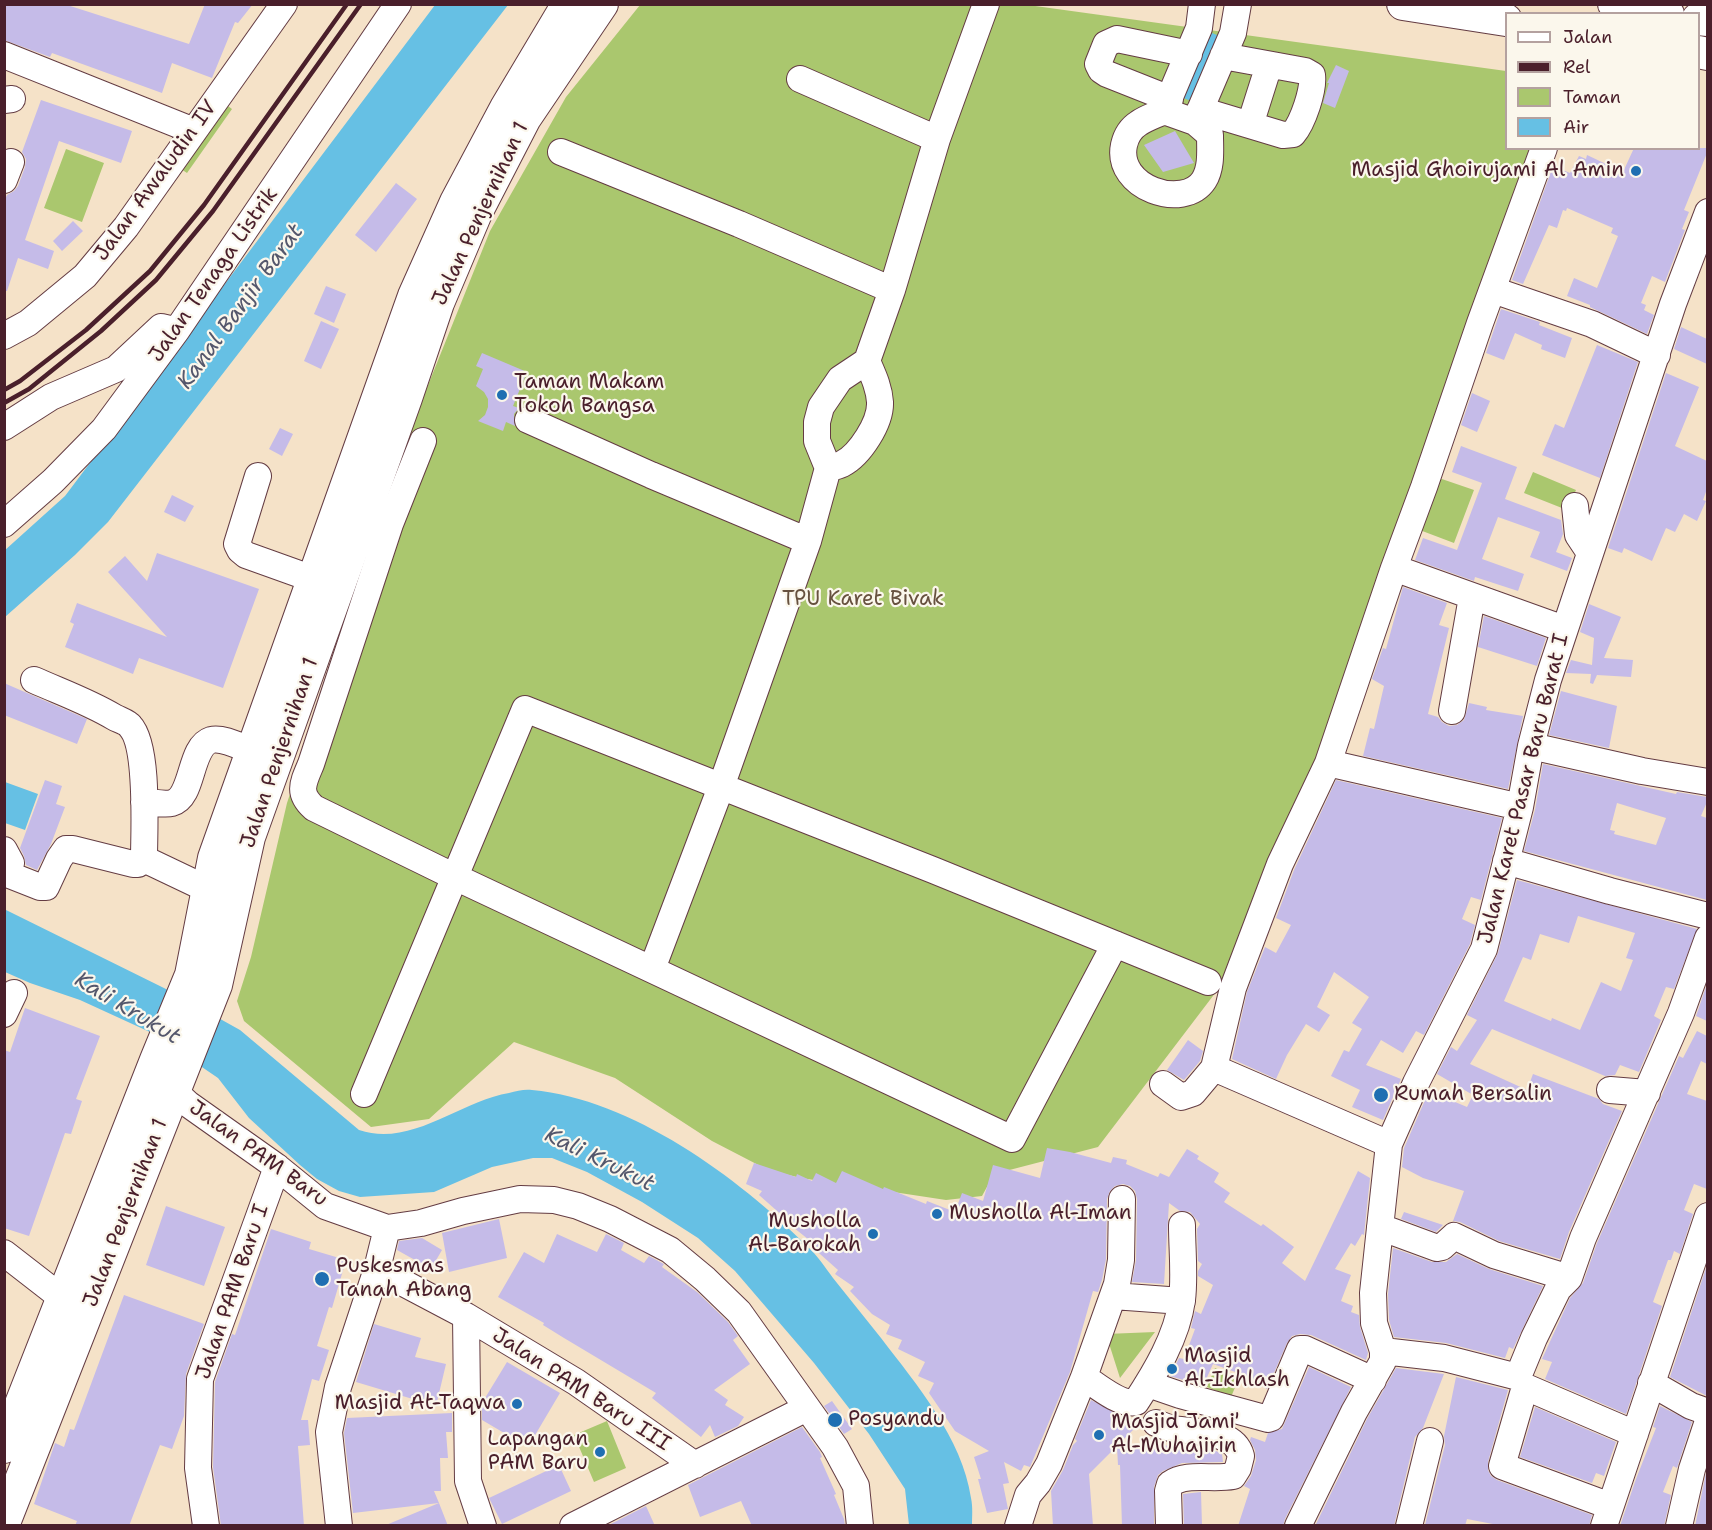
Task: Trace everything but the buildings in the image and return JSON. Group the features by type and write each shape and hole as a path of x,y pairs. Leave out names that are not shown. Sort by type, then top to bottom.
{"main road":[{"name":"Jalan Penjernihan 1","path":"404,363 414,296 456,202 506,108 568,4"},
{"name":"Jalan Penjernihan 1","path":"6,1515 203,980 404,363 438,303 476,213 525,118 602,4"},
{"path":"1403,4 1505,20"},
{"path":"1616,5 1656,12"},
{"name":"Jalan Penjernihan 1","path":"203,980 207,889 214,858 313,579 393,394"},
{"name":"Jalan Penjernihan 1","path":"4,1447 62,1298 170,1074"}],"street":[{"name":"Jalan Awaludin IV","path":"4,336 28,323 85,276 126,227 284,4"},
{"name":"Jalan Tenaga Listrik","path":"4,524 53,481 104,429 177,330 398,4"},
{"path":"652,969 721,787 808,541 828,468 817,441 817,422 821,407 840,379 867,362 892,290 938,139 986,4"},
{"path":"1198,116 1210,135 1209,168 1204,180 1196,189 1178,194 1153,190 1138,183 1130,175 1124,165 1122,153 1125,141 1130,130 1139,122 1167,105 1199,28 1202,4"},
{"path":"1198,116 1233,33 1239,4"},
{"path":"1189,54 1117,39 1106,44 1098,64 1107,74 1131,84 1167,105 1198,116 1250,125 1283,135 1293,134 1299,127 1310,94 1313,84 1312,75 1305,71 1223,56"},
{"path":"1131,84 1146,45"},
{"path":"4,55 194,131"},
{"path":"1250,125 1269,64"},
{"path":"800,79 938,139"},
{"path":"1163,1084 1181,1097 1188,1095 1200,1086 1214,1068 1233,988 1280,864 1328,763 1394,568 1425,487 1492,290 1543,150"},
{"path":"561,152 739,224 892,290"},
{"name":"Jalan Karet Pasar Baru Barat I","path":"1383,1351 1374,1323 1373,1293 1389,1144 1416,1083 1484,949 1520,807 1531,746 1564,629 1673,304 1707,214"},
{"path":"1492,290 1592,324 1657,356"},
{"path":"4,426 51,397 116,369 161,327 177,330"},
{"path":"828,468 842,465 854,454 866,442 874,425 880,405 878,387 867,362"},
{"path":"528,420 808,541"},
{"path":"423,441 390,524 311,764 302,784 303,795 314,808 453,876 1012,1138 1115,944"},
{"path":"258,476 237,544 240,550 246,555 313,579"},
{"path":"1575,506 1578,535 1590,553"},
{"path":"1394,568 1564,629"},
{"path":"1452,711 1472,597"},
{"path":"34,680 100,708 130,726 139,743 144,802 144,859"},
{"path":"364,1094 453,876 525,709 933,870 1208,982"},
{"path":"144,802 172,803 178,800 199,753 211,740 219,740 252,751"},
{"path":"1531,746 1642,771 1707,782"},
{"path":"1328,763 1520,807"},
{"path":"4,850 11,863 7,874 40,887 46,887 66,849 133,864 138,864 144,859"},
{"path":"144,859 207,889"},
{"path":"1506,861 1707,916"},
{"path":"1298,1526 1354,1412 1383,1362 1383,1351 1444,1358 1518,1377 1551,1301 1558,1289 1569,1278 1583,1238 1681,1013 1707,938"},
{"path":"1214,1068 1389,1144"},
{"name":"Jalan PAM Baru","path":"170,1074 188,1104 277,1167 325,1206 387,1228 421,1223 463,1211 520,1200 554,1200 578,1206 610,1219 670,1250 739,1312 801,1411 835,1447 856,1486 860,1526"},
{"path":"1610,1090 1647,1093"},
{"name":"Jalan PAM Baru I","path":"206,1526 198,1468 200,1379 277,1167"},
{"path":"1018,1526 1029,1495 1048,1464 1118,1284 1121,1260 1122,1199"},
{"path":"1635,1434 1528,1388 1524,1390 1502,1466 1607,1516 1635,1434 1652,1383 1707,1216"},
{"path":"1083,1377 1130,1404 1136,1402 1148,1384 1163,1356 1182,1301 1182,1226"},
{"path":"1380,1227 1437,1248 1442,1247 1454,1236 1494,1254 1569,1278"},
{"path":"339,1526 329,1432 338,1388 377,1269 387,1228"},
{"path":"4,1253 62,1298"},
{"name":"Jalan PAM Baru III","path":"377,1269 466,1316 576,1382 695,1465"},
{"path":"1113,1296 1182,1301"},
{"name":"Jalan PAM Baru III","path":"466,1316 468,1481 483,1526"},
{"path":"1148,1384 1268,1419 1271,1418 1300,1349 1305,1349 1373,1380"},
{"path":"1652,1383 1691,1406 1707,1412"},
{"path":"573,1526 801,1411"},
{"path":"1679,1526 1689,1479 1707,1421"},
{"path":"1156,1422 1171,1429 1218,1435 1233,1443 1241,1456 1233,1476 1221,1479 1181,1479 1170,1484 1168,1491 1169,1526"},
{"path":"1409,1526 1430,1441"}],"green space":[{"name":"TPU Karet Bivak","path":"640,5 1028,5 1505,71 1505,150 1540,150 1315,769 1240,952 1219,988 1098,1147 994,1174 982,1196 946,1200 801,1178 768,1170 712,1141 615,1078 514,1042 429,1119 371,1127 244,1021 237,1001 251,957 287,803 414,420 490,231 566,97"},
{"path":"220,100 232,109 187,173 175,165"},
{"path":"66,149 104,163 82,222 44,208"},
{"path":"1533,472 1576,490 1567,510 1524,493"},
{"path":"1436,477 1474,490 1454,543 1417,529"},
{"path":"1155,1332 1120,1378 1106,1334"},
{"path":"1215,1368 1239,1378 1231,1397 1207,1387"},
{"name":"Lapangan PAM Baru","path":"607,1421 626,1468 594,1482 574,1435"}],"water":[{"name":"Kanal Banjir Barat","path":"435,5 508,5 108,522 75,555 5,617 4,551 65,496"},
{"path":"1207,31 1222,37 1196,103 1181,97"},
{"path":"5,782 38,794 25,830 5,823"},
{"name":"Kali Krukut","path":"4,909 170,991 240,1030 359,1130 378,1134 397,1133 435,1121 491,1098 529,1090 569,1096 607,1108 681,1146 749,1194 811,1250 895,1356 936,1413 958,1454 971,1498 972,1525 909,1525 905,1489 869,1434 814,1363 735,1271 698,1238 642,1202 587,1172 552,1158 533,1158 492,1167 434,1192 360,1197 339,1191 317,1179 249,1118 218,1078 152,1033 80,1000 5,972"}],"railway":[{"path":"4,390 20,381 86,330 150,271 204,205 347,4"},
{"path":"4,403 29,389 101,331 156,280 213,211 361,4"}],"place":[{"name":"Masjid Ghoirujami Al Amin","path":"1636,171"},
{"name":"Taman Makam Tokoh Bangsa","path":"502,395"},
{"name":"Rumah Bersalin","path":"1381,1095"},
{"name":"Musholla Al-Iman","path":"937,1214"},
{"name":"Musholla Al-Barokah","path":"873,1234"},
{"name":"Puskesmas Tanah Abang","path":"322,1279"},
{"name":"Masjid Al-Ikhlash","path":"1172,1369"},
{"name":"Masjid At-Taqwa","path":"517,1404"},
{"name":"Posyandu","path":"835,1420"},
{"name":"Masjid Jami' Al-Muhajirin","path":"1099,1435"},
{"name":"Lapangan PAM Baru","path":"600,1452"}]}
